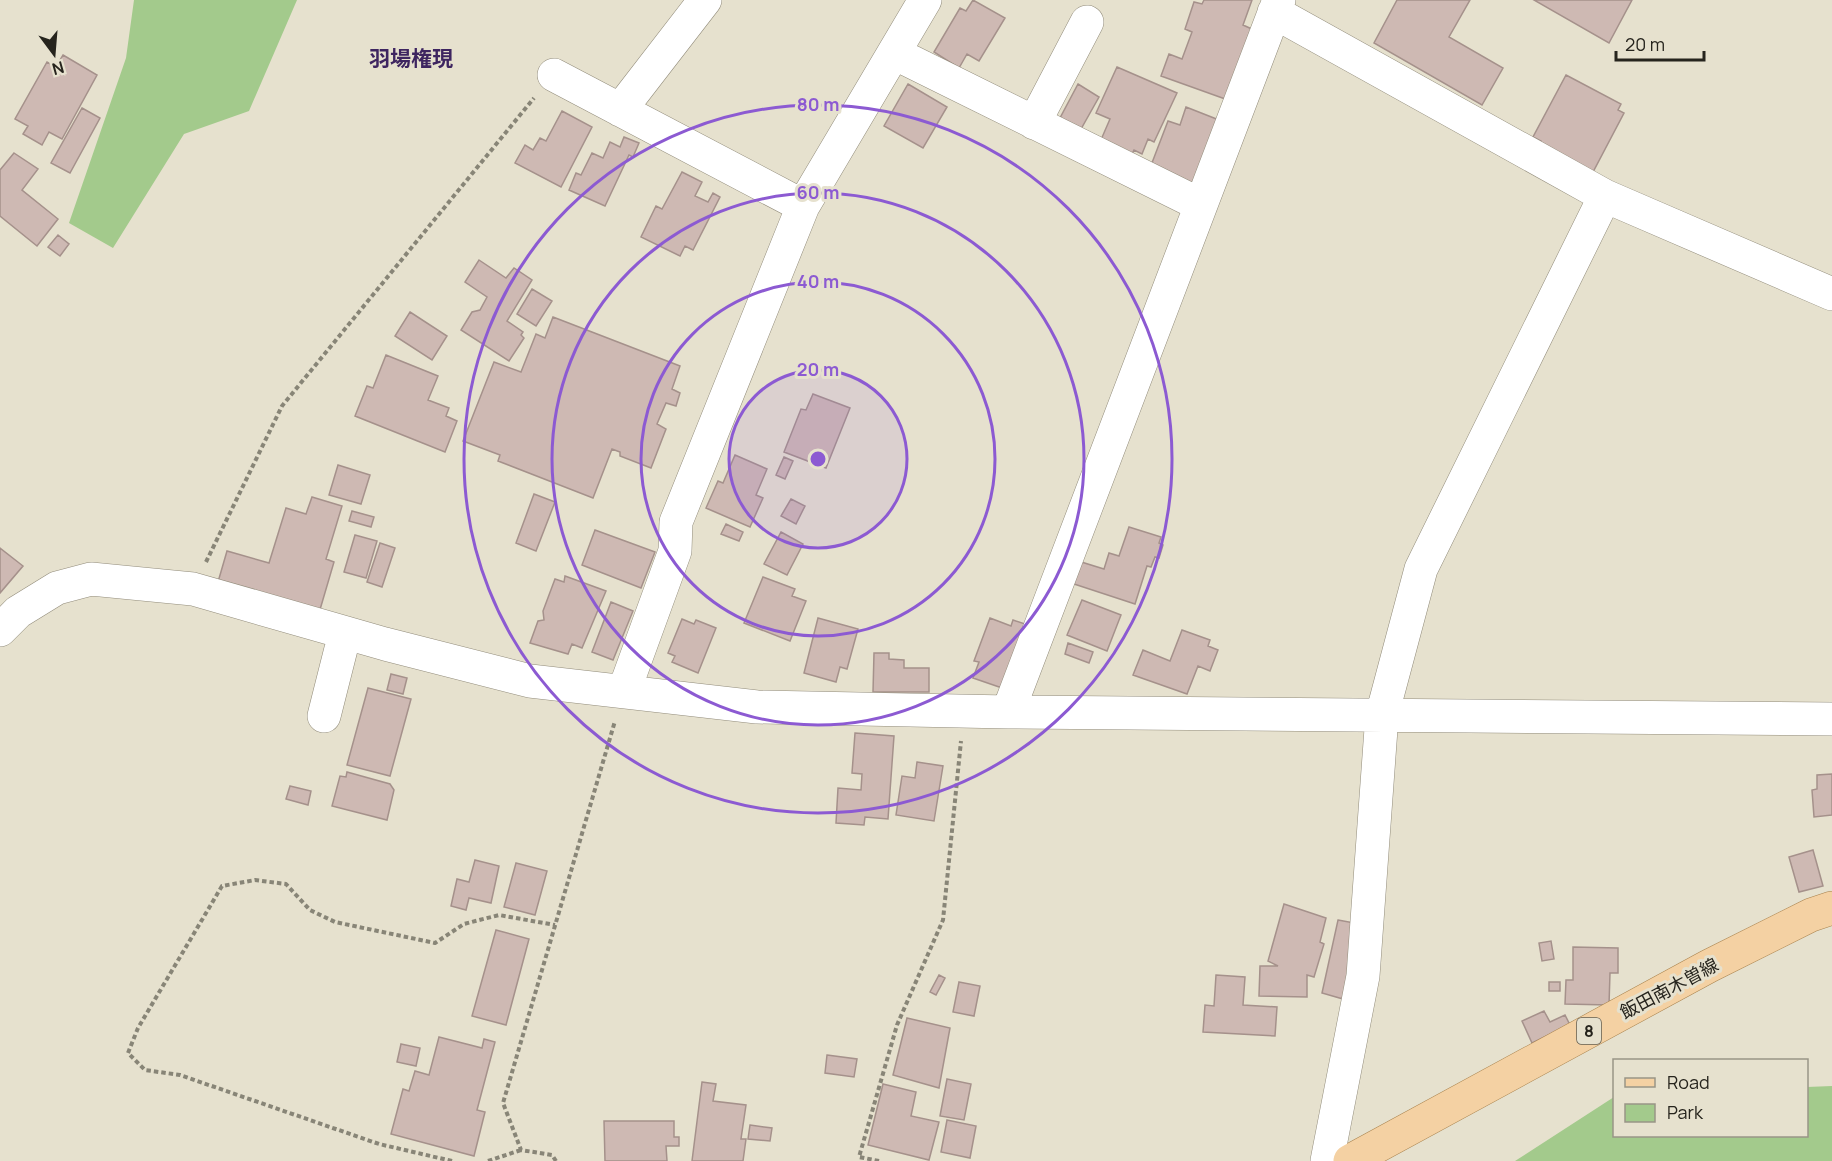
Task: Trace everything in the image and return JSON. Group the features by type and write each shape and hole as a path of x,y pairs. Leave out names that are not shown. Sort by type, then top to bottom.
{"main road":[{"name":"飯田南木曽線","path":"1350,1161 1709,966 1811,915 1832,908"}],"street":[{"path":"620,110 705,0"},
{"path":"624,691 675,551 676,522 803,207 925,0"},
{"path":"1008,712 1276,6 1605,196 1832,294"},
{"path":"1034,123 1087,22"},
{"path":"894,53 1201,205"},
{"path":"554,75 803,207"},
{"path":"1327,1161 1363,976 1382,715 1421,569 1605,196"},
{"path":"0,630 18,612 57,588 91,579 193,589 345,633 530,681 757,706 1008,712 1832,719"},
{"path":"324,716 345,633"}],"path":[{"path":"193,589 282,406 554,75"},
{"path":"521,1150 503,1103 624,691"},
{"path":"879,1161 859,1157 897,1025 943,920 964,711"},
{"path":"452,1161 379,1144 180,1075 145,1070 128,1053 138,1028 222,886 255,879 286,884 310,910 334,922 435,943 464,924 499,915 555,925"},
{"path":"488,1161 521,1150 552,1155 556,1161"}],"green space":[{"path":"134,0 297,0 249,111 184,134 113,248 69,223 126,58"},
{"path":"1832,1086 1832,1161 1515,1161 1613,1098 1613,1137 1808,1137 1808,1087"}],"building":[{"path":"973,0 1005,18 979,61 967,54 959,68 934,52 960,8 966,11"},
{"path":"1204,0 1252,0 1243,25 1254,30 1228,100 1161,76 1169,54 1182,59 1192,32 1185,29 1194,2 1202,4"},
{"path":"1397,0 1470,0 1449,37 1503,68 1482,105 1374,43"},
{"path":"1534,0 1632,0 1609,43"},
{"path":"63,55 97,75 62,139 49,132 42,145 23,134 28,126 15,119 47,62 56,67"},
{"path":"1117,67 1177,93 1154,142 1148,139 1142,154 1134,150 1131,156 1100,142 1110,119 1096,113"},
{"path":"1566,75 1621,104 1618,110 1624,113 1593,172 1536,152 1541,141 1533,137"},
{"path":"908,84 947,107 923,148 884,126"},
{"path":"1078,84 1099,97 1081,129 1060,118"},
{"path":"1186,107 1219,120 1195,184 1150,168 1168,121 1180,125"},
{"path":"82,108 100,118 70,173 51,163"},
{"path":"562,111 592,127 561,187 515,163 525,145 533,150 540,138 546,141"},
{"path":"624,137 639,143 633,157 629,155 605,206 569,190 576,173 581,175 592,153 603,158 610,142 620,147"},
{"path":"14,153 38,169 22,190 58,219 37,246 0,216 0,170"},
{"path":"682,172 702,182 695,196 708,202 713,193 720,197 693,250 685,246 680,256 641,237 656,206 662,209"},
{"path":"58,235 69,244 60,256 48,247"},
{"path":"479,260 506,278 514,268 532,280 507,321 523,332 521,335 524,338 509,361 461,330 472,312 480,310 487,297 465,282"},
{"path":"532,289 552,301 536,326 517,314"},
{"path":"410,312 447,336 432,360 395,336"},
{"path":"553,317 680,366 672,389 680,393 676,406 666,403 657,424 666,429 651,468 620,456 620,452 612,449 593,498 498,461 500,455 463,441 494,362 521,372 536,334 545,338"},
{"path":"386,355 438,376 428,400 449,408 446,416 457,421 445,452 355,416 367,386 373,388"},
{"path":"813,394 850,408 826,468 784,452 801,409 806,410"},
{"path":"735,455 767,469 756,495 763,498 750,527 706,508 718,481 723,483"},
{"path":"784,457 793,461 785,479 776,475"},
{"path":"338,465 370,475 361,504 329,495"},
{"path":"534,494 555,502 536,551 516,543"},
{"path":"312,497 342,506 326,559 334,562 319,613 218,582 227,551 269,563 286,508 306,514"},
{"path":"791,499 805,506 796,524 781,516"},
{"path":"352,511 374,517 371,527 349,521"},
{"path":"726,524 743,532 739,541 721,534"},
{"path":"1129,527 1161,537 1159,543 1163,545 1159,558 1155,557 1151,567 1147,566 1135,604 1071,583 1078,561 1104,569 1109,553 1119,556"},
{"path":"595,530 655,552 641,588 582,565"},
{"path":"781,532 803,544 787,575 764,564"},
{"path":"355,535 377,541 366,578 344,572"},
{"path":"380,543 395,548 382,587 367,582"},
{"path":"0,548 23,566 0,593"},
{"path":"565,576 606,591 582,648 572,644 568,654 530,643 538,621 544,620 543,611 555,579 564,582"},
{"path":"763,577 795,589 792,596 806,601 790,641 744,623"},
{"path":"1082,600 1121,615 1107,651 1067,635"},
{"path":"611,602 633,611 613,660 592,652"},
{"path":"818,618 858,629 847,669 840,667 836,682 804,673"},
{"path":"990,618 1011,626 1013,620 1028,625 1005,689 973,678 979,662 974,661"},
{"path":"682,619 694,624 696,620 716,628 698,673 672,662 675,656 668,653"},
{"path":"1182,630 1210,640 1208,646 1218,650 1210,671 1198,666 1187,694 1133,675 1143,650 1170,661"},
{"path":"1068,643 1093,652 1089,663 1065,654"},
{"path":"874,653 889,653 889,659 904,660 904,668 929,668 929,692 873,692"},
{"path":"391,674 407,678 403,694 387,690"},
{"path":"368,688 411,699 390,776 347,765"},
{"path":"855,733 894,736 888,819 865,817 864,825 836,823 838,788 861,790 862,774 852,773"},
{"path":"917,762 943,766 934,821 896,815 902,776 915,778"},
{"path":"347,772 390,784 394,790 387,820 332,806 340,776 346,777"},
{"path":"1832,774 1832,815 1814,817 1812,790 1817,789 1817,775"},
{"path":"290,786 311,791 308,805 286,799"},
{"path":"1813,850 1823,886 1799,892 1789,857"},
{"path":"475,860 499,866 491,903 469,898 466,910 451,906 457,879 469,882"},
{"path":"516,863 547,871 535,915 504,907"},
{"path":"1284,904 1326,918 1320,942 1324,944 1314,977 1307,975 1307,997 1259,996 1260,966 1278,966 1268,961"},
{"path":"1338,920 1360,924 1343,999 1322,993"},
{"path":"496,930 529,939 506,1025 472,1016"},
{"path":"1551,941 1554,959 1542,961 1539,943"},
{"path":"1573,947 1618,948 1618,973 1610,973 1609,1005 1565,1004 1566,980 1573,980"},
{"path":"939,975 945,978 936,995 930,992"},
{"path":"1216,975 1245,977 1243,1005 1277,1007 1275,1036 1203,1032 1205,1005 1214,1006"},
{"path":"959,982 980,986 974,1016 953,1012"},
{"path":"1549,982 1560,982 1560,991 1549,991"},
{"path":"1544,1011 1550,1022 1565,1015 1570,1025 1532,1043 1522,1021"},
{"path":"907,1018 950,1028 939,1088 893,1075"},
{"path":"439,1037 482,1048 484,1039 495,1042 477,1110 485,1112 474,1156 391,1134 403,1089 409,1091 415,1071 429,1075"},
{"path":"401,1044 420,1048 416,1066 397,1062"},
{"path":"827,1055 857,1059 854,1077 825,1073"},
{"path":"947,1079 971,1084 964,1120 940,1116"},
{"path":"702,1082 716,1084 713,1101 746,1105 741,1139 746,1139 743,1161 692,1161"},
{"path":"883,1084 916,1092 911,1116 939,1122 929,1160 868,1145"},
{"path":"947,1120 976,1126 970,1158 941,1152"},
{"path":"604,1121 674,1121 674,1137 679,1137 679,1146 666,1146 667,1161 605,1161"},
{"path":"750,1125 772,1128 770,1141 748,1139"}],"district":[{"name":"羽場権現","path":"411,58"}]}
